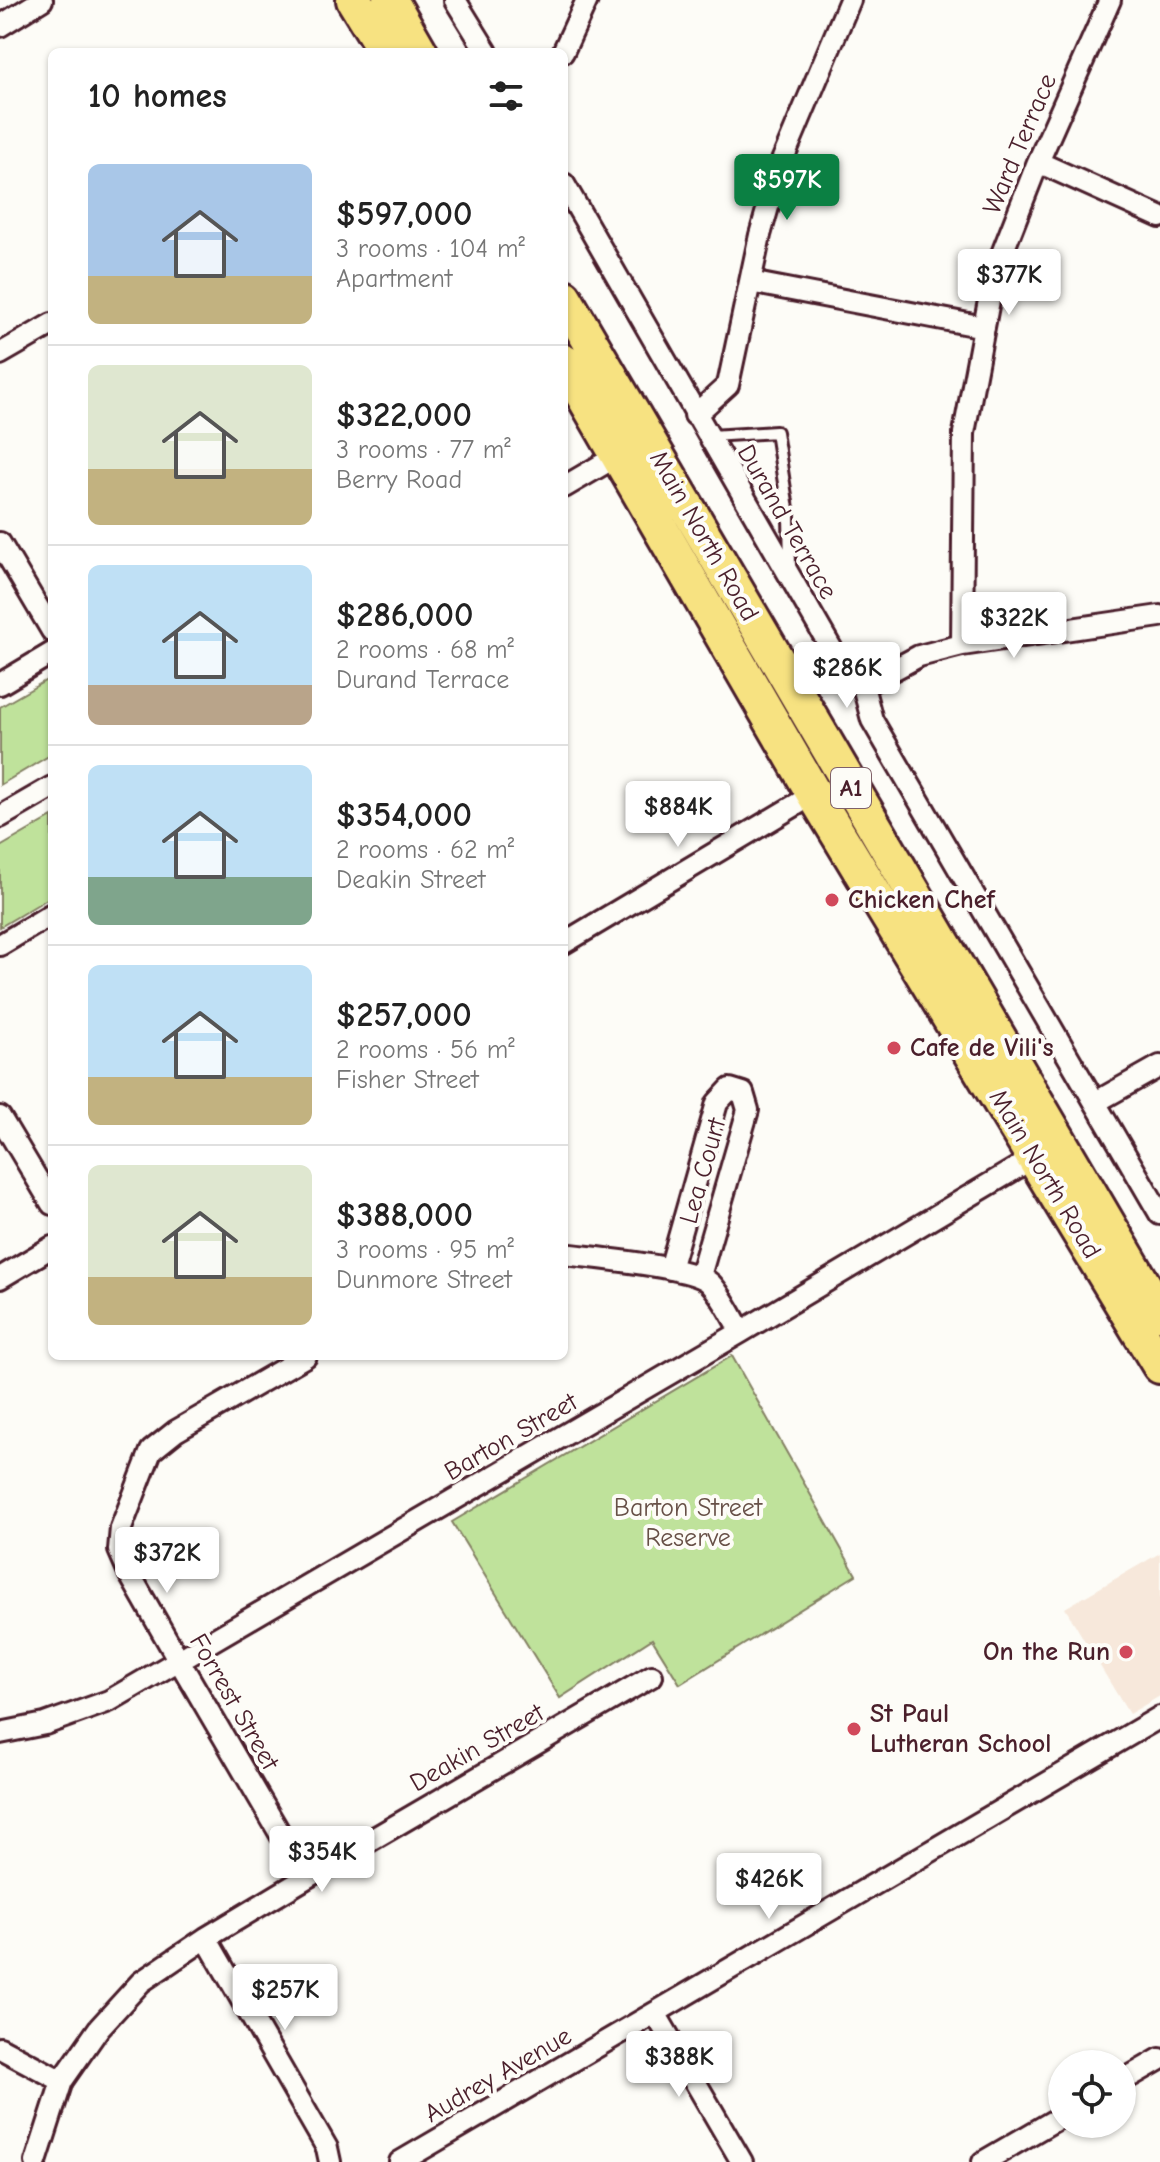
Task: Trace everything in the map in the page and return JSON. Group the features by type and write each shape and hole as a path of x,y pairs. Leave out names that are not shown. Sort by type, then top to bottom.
{"highway":[{"path":"354,0 384,48"},
{"path":"390,0 418,48"},
{"name":"Main North Road","path":"568,304 1160,1313"},
{"name":"Main North Road","path":"568,369 814,794 1160,1366"},
{"path":"617,456 646,438"}],"street":[{"path":"0,26 42,0"},
{"path":"455,0 485,48"},
{"path":"565,48 587,0"},
{"path":"695,415 728,385 760,235 779,168 850,0"},
{"name":"Ward Terrace","path":"962,645 964,433 994,274 1103,2"},
{"path":"1038,162 1160,217"},
{"name":"Durand Terrace","path":"568,191 834,653 863,686 872,720 1160,1214"},
{"path":"750,282 984,327"},
{"path":"0,354 48,326"},
{"path":"568,485 617,456"},
{"path":"0,543 48,624"},
{"path":"863,686 919,656 962,645 1160,616"},
{"path":"0,684 48,655"},
{"path":"0,817 48,789"},
{"path":"568,934 814,794"},
{"path":"0,945 48,916"},
{"path":"1096,1102 1160,1066"},
{"name":"Lea Court","path":"670,1269 717,1103 730,1089 743,1093 748,1110 700,1276"},
{"path":"0,1117 48,1197"},
{"name":"Barton Street","path":"0,1733 45,1724 109,1701 1035,1157"},
{"path":"0,1278 48,1249"},
{"path":"568,1255 700,1276 710,1282 741,1332"},
{"name":"Forrest Street","path":"299,1360 176,1431 151,1451 121,1528 119,1550 130,1575 306,1878"},
{"name":"Deakin Street","path":"36,2162 62,2081 99,2028 141,1982 206,1938 306,1878 652,1676"},
{"name":"Audrey Avenue","path":"400,2162 1160,1717"},
{"path":"206,1938 328,2155 345,2162"},
{"path":"655,2013 742,2162"},
{"path":"0,2048 62,2081"},
{"path":"1136,2073 1160,2059"},
{"path":"987,2161 1048,2124"}],"lane":[{"path":"708,436 776,432 789,515 790,578"}],"shaded area":[{"name":"On the Run","path":"1160,1553 1160,1696 1129,1714 1065,1608"}],"green space":[{"path":"48,679 48,756 0,785 0,707"},
{"path":"48,819 48,898 0,927 0,847"},
{"name":"Barton Street Reserve","path":"732,1356 856,1575 680,1684 652,1639 560,1698 452,1522"}],"place":[{"name":"Chicken Chef","path":"832,900"},
{"name":"Cafe de Vili's","path":"894,1048"},
{"name":"On the Run","path":"1126,1652"},
{"name":"St Paul Lutheran School","path":"854,1729"}]}
